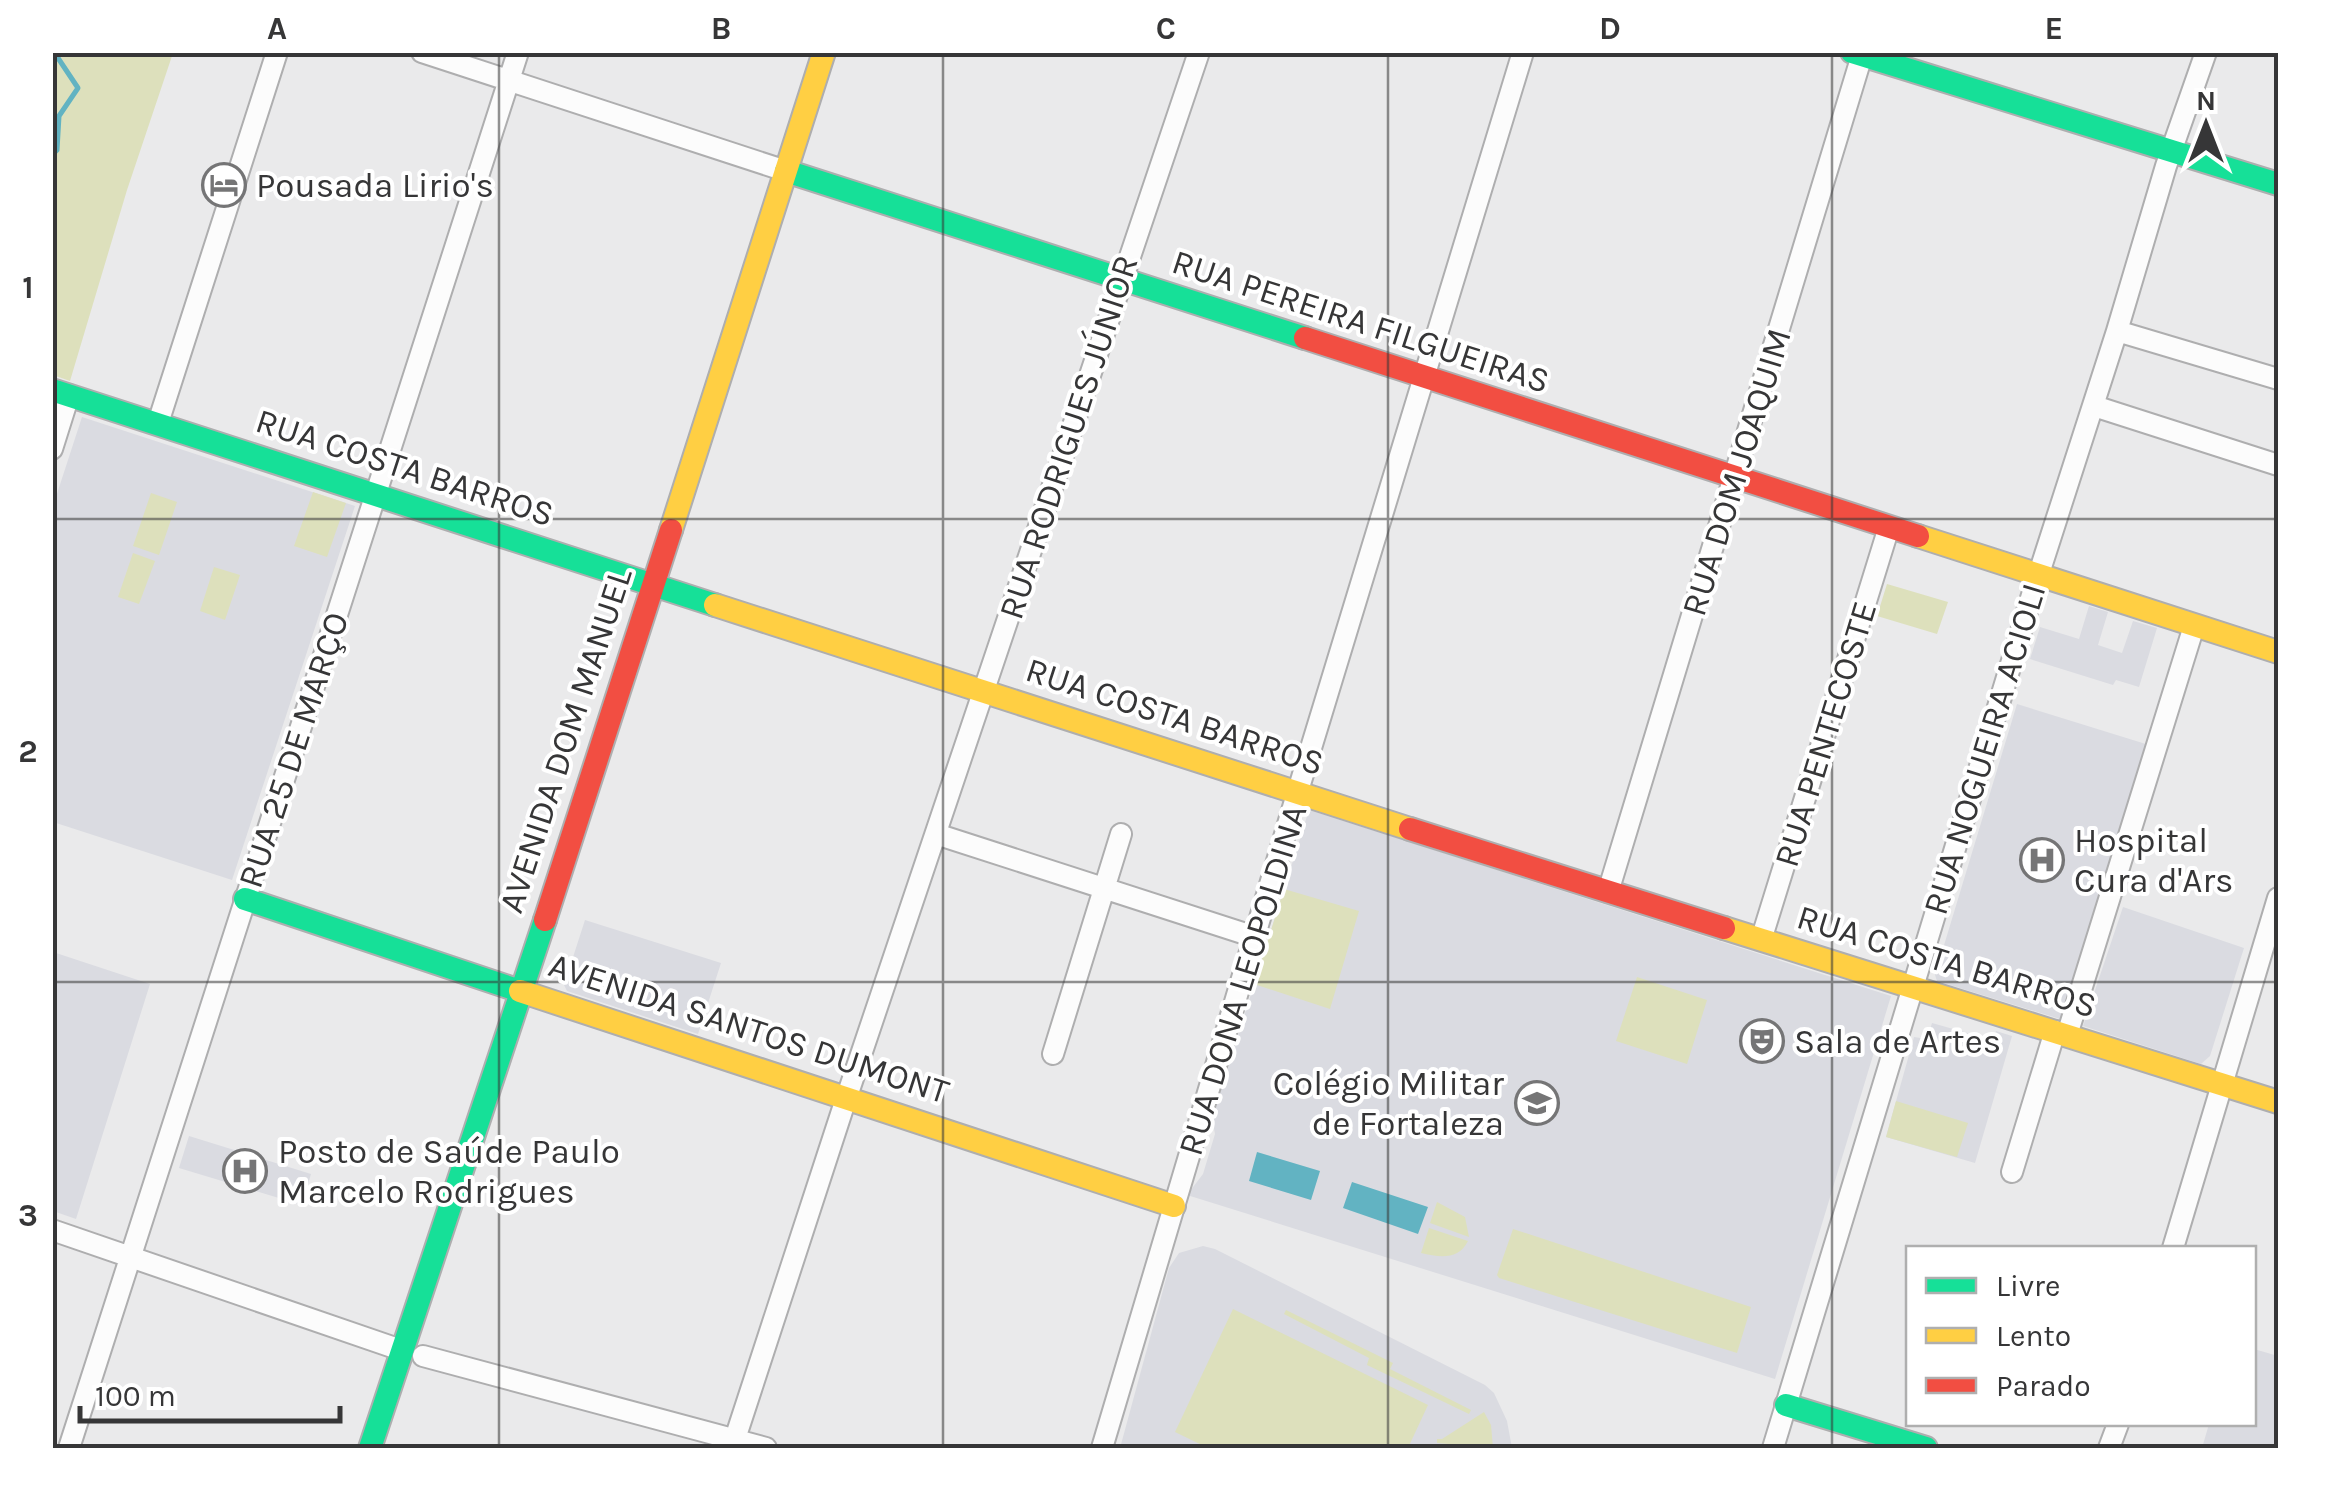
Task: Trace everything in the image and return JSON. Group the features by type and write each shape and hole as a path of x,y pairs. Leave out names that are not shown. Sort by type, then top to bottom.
{"street":[{"path":"158,423 277,52"},
{"name":"RUA PEREIRA FILGUEIRAS","path":"422,52 2278,652"},
{"name":"RUA 25 DE MARÇO","path":"70,1448 518,52"},
{"name":"AVENIDA DOM MANUEL","path":"795,174 824,52"},
{"name":"AVENIDA DOM MANUEL","path":"370,1448 412,1353 795,174 845,52"},
{"name":"RUA RODRIGUES JÚNIOR","path":"734,1445 847,1096 1198,52"},
{"name":"RUA DONA LEOPOLDINA","path":"1102,1448 1523,52"},
{"name":"RUA NOGUEIRA ACIOLI","path":"1772,1448 2038,576 2171,151 2206,52"},
{"path":"1859,54 2278,184"},
{"name":"RUA DOM JOAQUIM","path":"1608,892 1859,54"},
{"path":"2117,330 2278,379"},
{"path":"52,449 61,393"},
{"name":"RUA COSTA BARROS","path":"61,393 1297,794 2278,1102"},
{"path":"2094,406 2278,465"},
{"name":"RUA PENTECOSTE","path":"1761,940 1889,527"},
{"path":"2012,1172 2194,626"},
{"path":"936,834 1255,937"},
{"path":"1052,1054 1121,834"},
{"path":"2174,1246 2278,898"},
{"name":"AVENIDA SANTOS DUMONT","path":"245,899 1174,1206"},
{"path":"52,1230 412,1353 734,1445 766,1448"},
{"name":"AVENIDA DOM MANUEL","path":"393,1448 412,1353"},
{"path":"1786,1405 1926,1448"}],"shaded area":[{"path":"82,417 355,506 232,880 53,822 52,688 57,675 52,673 53,506"},
{"path":"2089,606 2108,612 2098,645 2122,653 2133,621 2157,628 2139,687 2116,680 2113,685 2030,659 2040,627 2079,639"},
{"name":"Hospital Cura d'Ars","path":"2017,704 2149,745 2066,1017 2060,1019 1937,981 1935,975"},
{"name":"Colégio Militar de Fortaleza","path":"1309,810 1891,996 1775,1379 1187,1195 1203,1174 1215,1134 1212,1118"},
{"path":"2123,907 2244,948 2210,1056 2201,1064 2083,1026"},
{"path":"585,920 721,963 698,1034 567,991 564,985"},
{"path":"53,952 150,984 76,1219 53,1211"},
{"path":"1932,1023 1992,1040 1996,1031 2012,1036 1975,1163 1886,1137 1914,1037 1927,1039"},
{"name":"Posto de Saúde Paulo Marcelo Rodrigues","path":"189,1136 311,1174 302,1205 179,1168"},
{"path":"1203,1246 1485,1385 1494,1393 1507,1421 1512,1448 1120,1448 1169,1268 1179,1253"},
{"path":"2256,1350 2278,1356 2278,1448 2202,1448 2208,1426 2256,1426"}],"green space":[{"path":"53,53 173,53 70,381 53,375"},
{"path":"313,492 346,503 327,557 294,546"},
{"path":"151,493 177,502 159,555 133,546"},
{"path":"133,553 155,561 139,604 118,597"},
{"path":"214,567 240,575 225,620 200,611"},
{"path":"1887,584 1948,602 1937,634 1877,616"},
{"path":"1284,889 1359,911 1330,1009 1254,984"},
{"path":"1637,977 1707,1000 1687,1064 1616,1041"},
{"path":"1896,1101 1968,1123 1957,1157 1886,1137"},
{"path":"1437,1202 1465,1217 1469,1237 1430,1223"},
{"path":"1429,1228 1468,1241 1453,1255 1421,1253"},
{"path":"1513,1229 1751,1307 1737,1353 1499,1278"},
{"path":"1233,1309 1428,1405 1408,1448 1208,1448 1175,1432"},
{"path":"1286,1310 1393,1363 1390,1369 1471,1410 1469,1414 1367,1365 1369,1358 1284,1314"},
{"path":"1484,1412 1491,1425 1493,1448 1437,1443 1437,1439"}],"water":[{"path":"1257,1152 1320,1171 1311,1200 1249,1181"},
{"path":"1352,1182 1428,1207 1418,1234 1343,1208"}],"waterway":[{"path":"52,155 57,150 59,116 78,88 54,52"}],"traffic: fast":[{"path":"1852,52 2278,184"},
{"path":"786,171 1305,338"},
{"path":"52,390 715,605"},
{"path":"245,899 520,991"},
{"path":"370,1448 545,920"},
{"path":"1786,1405 1926,1448"}],"traffic: slow":[{"path":"671,530 824,52"},
{"path":"1918,536 2278,652"},
{"path":"715,605 1410,829"},
{"path":"1724,928 2278,1102"},
{"path":"520,991 1174,1206"}],"traffic: jam":[{"path":"1305,338 1918,536"},
{"path":"545,920 671,530"},
{"path":"1410,829 1724,928"}],"place":[{"name":"Pousada Lirio's","path":"224,185"},
{"name":"Hospital Cura d'Ars","path":"2042,860"},
{"name":"Sala de Artes","path":"1762,1041"},
{"name":"Colégio Militar de Fortaleza","path":"1537,1103"},
{"name":"Posto de Saúde Paulo Marcelo Rodrigues","path":"245,1171"}]}
